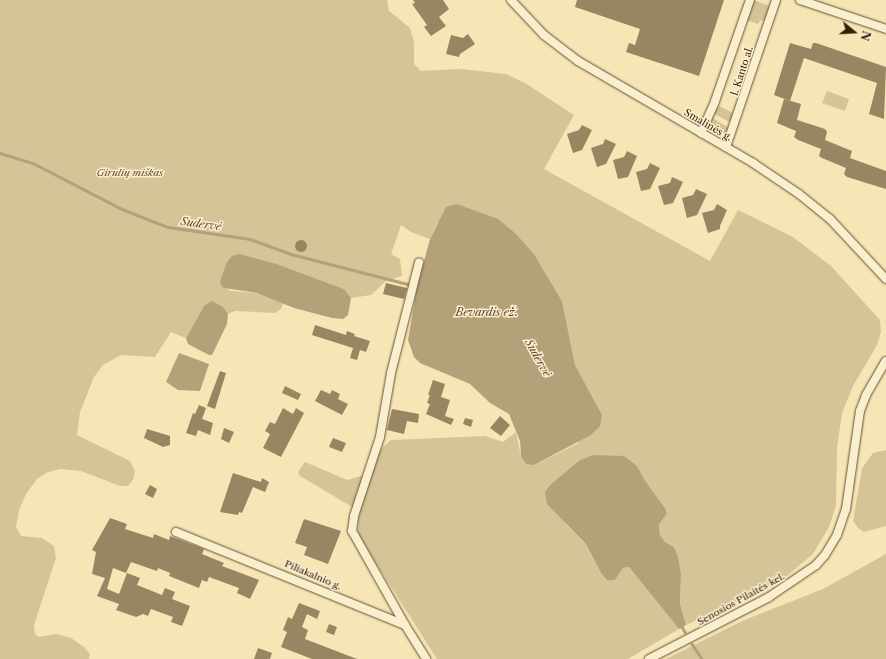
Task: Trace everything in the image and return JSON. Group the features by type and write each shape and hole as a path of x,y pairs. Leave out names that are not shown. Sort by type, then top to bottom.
{"street":[{"name":"Smalinės g.","path":"511,0 544,35 578,61 726,147 777,178 806,199 830,219 886,279"},
{"name":"I. Kanto al.","path":"701,133 715,101 750,0"},
{"name":"I. Kanto al.","path":"726,147 776,0"},
{"path":"800,0 886,30"},
{"path":"419,262 391,373 380,437 354,516 352,531 426,659"},
{"name":"Senosios Pilaitės kel.","path":"649,659 769,597 808,571 825,555 837,535 846,509 860,412 866,396 886,361"},
{"name":"Piliakalnio g.","path":"176,532 272,569 405,625"}],"green space":[{"name":"Girulių miškas","path":"0,0 387,0 389,11 410,28 414,42 414,64 421,71 461,69 506,74 525,83 574,115 544,169 710,261 738,210 793,237 831,266 880,320 881,332 877,345 853,386 842,413 837,448 836,506 829,527 813,554 788,575 759,592 686,625 680,604 681,574 674,547 665,542 660,535 659,525 667,513 665,508 646,482 637,466 593,455 580,460 551,484 566,524 586,544 601,573 607,579 615,580 623,568 629,567 679,629 628,659 437,659 358,535 359,511 300,476 298,472 305,462 347,480 372,473 380,450 391,440 485,436 503,442 516,432 521,456 534,465 577,444 602,416 575,365 562,301 534,254 437,223 430,239 411,232 401,225 391,254 400,259 402,276 386,281 371,295 351,298 344,289 277,264 240,254 220,284 231,291 257,293 284,302 281,309 275,313 235,311 228,314 223,307 204,306 186,338 171,332 155,357 121,355 103,365 94,377 80,412 77,435 130,461 135,471 133,480 128,486 120,486 81,471 60,469 46,473 37,479 26,494 19,510 16,527 21,536 42,538 54,546 56,558 34,625 35,634 39,637 57,634 71,638 84,647 90,654 89,659 0,659"},
{"path":"753,0 771,6 766,20 760,21 758,24 746,20"},
{"path":"827,91 849,99 845,111 822,103"},
{"path":"719,106 733,113 731,123 713,113"},
{"path":"712,118 730,128 727,135 711,126"},
{"path":"886,450 886,526 864,532 858,528 853,521 862,468 873,453"},
{"path":"886,554 886,659 666,659 742,621 823,589"}],"water":[{"name":"Bevardis ež.","path":"457,204 498,219 516,234 534,254 562,301 575,365 602,415 600,426 591,435 534,465 526,464 521,456 520,441 509,414 490,403 470,384 420,363 414,357 408,340 417,287 430,239 446,207"},
{"path":"240,254 277,264 344,289 351,298 348,315 343,319 332,318 294,308 257,293 224,288 220,284 227,262 232,256"},
{"path":"212,301 223,307 228,314 227,324 212,355 209,355 188,344 186,338 204,306"},
{"path":"179,353 209,364 200,391 178,390 166,382"},
{"path":"593,455 624,456 637,466 646,482 665,508 667,513 659,525 660,535 665,542 674,547 678,557 681,574 680,604 686,625 682,628 679,629 629,567 623,568 615,580 607,580 601,573 586,544 547,504 545,492 551,484 580,460"}],"building":[{"path":"413,0 443,0 449,9 439,17 446,26 431,36 424,27 427,25 412,4 415,3"},
{"path":"577,0 724,0 699,76 626,52 629,43 635,45 640,29 575,7"},
{"path":"468,34 475,44 460,54 459,57 446,54 451,35 463,38"},
{"path":"790,43 811,49 813,43 816,43 886,67 884,119 869,114 877,83 804,58 790,101 774,95"},
{"path":"784,99 801,104 797,120 825,129 827,132 825,140 852,151 850,158 886,171 886,189 847,177 844,174 846,168 822,158 819,156 821,149 798,140 794,137 796,131 777,123"},
{"path":"582,125 592,130 582,150 573,153 567,134 579,130"},
{"path":"605,139 616,144 606,164 597,167 591,148 603,144"},
{"path":"627,151 637,156 628,177 618,179 613,160 624,157"},
{"path":"650,163 660,168 650,189 641,191 636,172 647,169"},
{"path":"672,177 683,182 673,203 664,205 658,186 670,183"},
{"path":"696,189 707,194 697,215 687,218 682,198 693,195"},
{"path":"717,204 727,210 720,229 708,233 702,213 714,210"},
{"path":"301,240 305,242 307,246 305,250 301,252 297,250 295,246 297,242"},
{"path":"386,283 407,288 404,299 383,294"},
{"path":"315,325 346,335 347,331 355,334 354,336 370,341 366,352 360,350 357,360 350,358 353,348 312,335"},
{"path":"220,371 226,373 215,409 207,406"},
{"path":"433,380 445,384 441,397 450,400 445,416 454,419 451,425 426,414 430,404 427,403 430,395 428,395"},
{"path":"285,386 301,394 298,400 282,393"},
{"path":"321,390 330,394 332,390 340,394 338,399 348,404 342,415 315,401"},
{"path":"199,405 206,408 202,419 213,423 210,435 198,430 196,436 186,433 193,413 195,414"},
{"path":"283,408 293,414 296,408 304,413 281,457 263,448 270,434 265,431 270,422 275,424"},
{"path":"392,409 419,414 418,423 407,421 404,434 387,430"},
{"path":"500,416 510,425 501,436 490,428"},
{"path":"465,418 473,420 471,427 463,424"},
{"path":"224,428 234,432 229,443 221,439"},
{"path":"147,429 170,436 170,445 163,447 144,438"},
{"path":"333,438 346,443 342,452 329,447"},
{"path":"233,473 261,482 262,478 269,482 265,492 253,487 242,513 239,512 238,515 220,512"},
{"path":"150,485 157,489 153,498 145,494"},
{"path":"110,518 127,524 125,529 153,538 154,534 169,540 170,536 204,549 202,554 224,563 222,566 259,580 250,599 237,593 239,588 209,577 207,582 202,580 199,588 169,576 170,573 158,568 157,571 131,562 126,573 113,568 107,589 119,594 127,573 140,578 137,585 162,595 165,588 175,592 172,599 190,606 182,626 171,622 173,617 151,609 148,616 143,614 136,617 116,610 119,604 97,596 105,578 92,574 96,552 92,550"},
{"path":"304,519 341,531 328,564 304,555 307,547 295,543"},
{"path":"299,603 320,611 317,619 307,614 302,627 308,630 305,639 357,659 312,659 281,647 287,632 283,630 288,617 292,619"},
{"path":"329,624 337,627 334,635 326,632"},
{"path":"258,648 272,653 270,659 254,659"}],"waterway":[{"name":"Sudervė","path":"0,153 33,163 122,209 168,227 250,239 291,254 408,284"},
{"name":"Sudervė","path":"681,625 685,632"},
{"name":"Sudervė","path":"692,644 702,659"}]}
